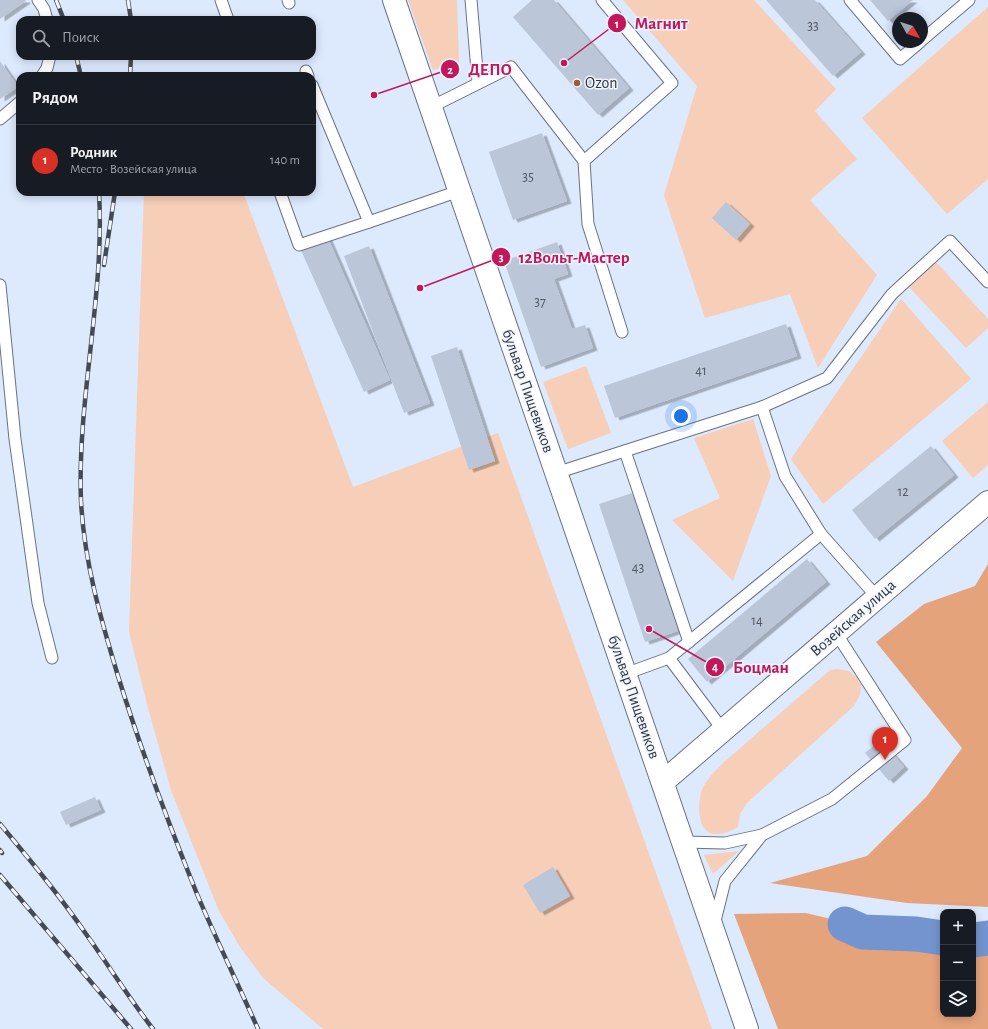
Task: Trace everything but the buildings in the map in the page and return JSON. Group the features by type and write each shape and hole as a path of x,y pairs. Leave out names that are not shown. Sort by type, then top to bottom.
{"main road":[{"name":"бульвар Пищевиков","path":"394,0 747,1029"},
{"name":"Возейская улица","path":"663,782 988,502"}],"lane":[{"path":"38,0 44,9 46,16"},
{"path":"221,0 227,16"},
{"path":"471,0 478,82"},
{"path":"584,161 672,83 602,0"},
{"path":"850,0 900,59 913,48"},
{"path":"928,35 969,0"},
{"path":"44,72 49,60"},
{"path":"431,107 478,82 511,67 584,161 588,224 622,332"},
{"path":"316,95 369,222"},
{"path":"0,119 16,105"},
{"path":"281,196 299,245 460,191"},
{"path":"556,473 762,407 827,378 892,294 950,241 988,282"},
{"path":"0,285 16,447 38,604 52,658"},
{"path":"762,407 784,476 821,534 877,597"},
{"path":"625,451 689,642"},
{"path":"625,674 669,658 821,534"},
{"path":"683,842 725,842 762,836 832,799 905,740 836,633"},
{"path":"669,658 723,730"},
{"path":"713,930 725,881 762,836"}],"shaded area":[{"path":"408,0 457,0 459,62 433,70"},
{"path":"623,0 754,0 836,89 815,111 857,159 810,200 877,275 818,368 790,294 705,318 664,195 697,86"},
{"path":"988,7 988,179 947,214 862,118"},
{"path":"144,196 244,196 353,487 498,433 712,1029 323,1029 263,978 240,947 219,911 171,790 129,632"},
{"path":"936,262 988,319 988,328 966,348 909,287"},
{"path":"901,299 971,379 823,504 791,459"},
{"path":"586,366 611,433 568,449 543,382"},
{"path":"988,402 988,465 973,478 942,441"},
{"path":"753,419 771,476 733,581 672,520 720,498 694,438"},
{"path":"988,564 988,907 907,903 770,883 867,856 927,796 962,748 876,642 924,604 975,586"},
{"path":"837,669 849,671 857,678 861,685 860,695 854,706 747,803 740,814 738,827 720,834 708,832 701,823 699,802 700,795 708,779 723,763 830,670"},
{"path":"739,851 713,874 704,855"},
{"path":"806,913 940,945 940,1017 976,1017 976,949 988,951 988,1029 778,1029 734,914"}],"waterway":[{"path":"845,924 863,932 916,934 940,938"},
{"path":"976,940 988,938"}],"railway":[{"path":"56,0 62,16"},
{"path":"128,0 130,16"},
{"path":"77,60 80,72"},
{"path":"130,72 131,60"},
{"path":"99,196 100,231 98,270 83,424 81,462 81,501 83,523 94,590 118,676 155,786 197,894 258,1029"},
{"path":"104,265 114,196"},
{"path":"0,824 66,906 153,1029"},
{"path":"0,875 131,1029"}],"place":[{"name":"Магнит","path":"564,63"},
{"name":"Ozon","path":"577,83"},
{"name":"ДЕПО","path":"374,95"},
{"name":"12Вольт-Мастер","path":"420,288"},
{"name":"Боцман","path":"649,629"},
{"name":"Родник","path":"885,760"}]}
